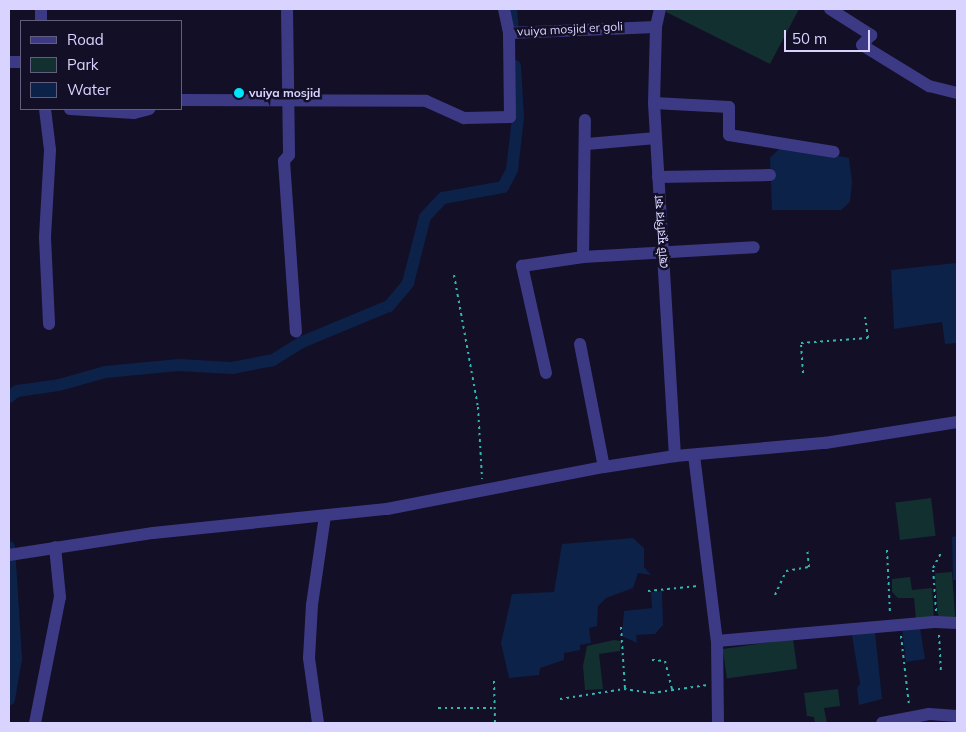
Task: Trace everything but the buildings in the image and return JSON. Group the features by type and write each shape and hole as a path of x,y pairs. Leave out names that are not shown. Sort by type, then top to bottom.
{"street":[{"path":"287,9 290,98 289,155 284,161 296,332"},
{"path":"504,9 508,33"},
{"name":"ছোট মুরগির ফা","path":"660,9 656,27 654,103 662,252 669,319 675,456"},
{"path":"830,9 871,35 862,46 929,86 957,93"},
{"name":"vuiya mosjid er goli","path":"182,100 290,98 426,101 464,118 510,116 508,33 656,27"},
{"path":"654,103 729,107 729,135 834,152"},
{"path":"44,110 50,150 45,238 49,324"},
{"path":"86,110 134,113 146,110"},
{"path":"583,257 581,206 586,144 585,120"},
{"path":"586,144 656,138"},
{"path":"658,177 770,175"},
{"path":"546,373 522,266 583,257 754,247"},
{"path":"580,344 604,467"},
{"path":"9,555 153,533 387,509 482,489 675,456 825,443 957,422"},
{"path":"694,455 717,641 718,723"},
{"path":"318,723 309,658 312,606 324,516"},
{"path":"35,723 60,597 55,548"},
{"path":"717,641 938,622 957,623"},
{"path":"882,723 910,718 957,716"}],"path":[{"path":"454,275 478,407 482,489"},
{"path":"803,373 801,343 868,338 865,316"},
{"path":"775,595 786,570 808,567 807,549"},
{"path":"887,550 891,592 887,610 899,626 910,718"},
{"path":"941,553 933,568 941,672"},
{"path":"648,590 710,585"},
{"path":"621,627 625,689"},
{"path":"652,660 665,661 672,690"},
{"path":"494,681 495,723"},
{"path":"560,699 625,689 652,693 719,683"},
{"path":"438,708 495,708"}],"green space":[{"path":"667,9 799,9 770,64 666,12"},
{"path":"931,498 936,536 900,540 895,502"},
{"path":"952,572 955,620 938,621 935,573"},
{"path":"910,577 912,590 932,588 934,619 916,620 914,598 898,598 892,592 892,579"},
{"path":"793,639 797,669 727,679 723,649"},
{"path":"614,640 621,641 620,651 599,654 603,689 585,690 583,666 587,646"},
{"path":"838,689 840,706 824,708 827,723 815,723 814,717 807,716 804,693"}],"water":[{"path":"783,145 849,158 852,182 850,202 841,210 772,210 770,158"},
{"path":"956,263 957,343 945,344 942,322 894,329 891,270"},
{"path":"957,536 957,580 953,580 952,537"},
{"path":"633,538 644,548 644,567 651,575 638,573 633,588 606,598 598,606 597,626 589,628 591,643 580,645 580,650 564,653 564,660 540,668 539,675 509,678 501,643 512,594 554,592 562,544"},
{"path":"662,591 663,625 655,634 636,635 637,643 622,636 624,611 652,608 651,592"},
{"path":"902,628 920,628 925,659 906,662"},
{"path":"875,632 882,699 859,705 857,688 860,684 852,635"}],"waterway":[{"path":"511,9 513,34"},
{"path":"9,397 17,391 59,385 105,372 179,365 232,368 273,360 302,342 389,306 408,283 425,217 443,198 503,187 512,170 518,117 515,66"},
{"path":"9,547 16,659 9,699"}],"place":[{"name":"vuiya mosjid","path":"239,93"}]}
